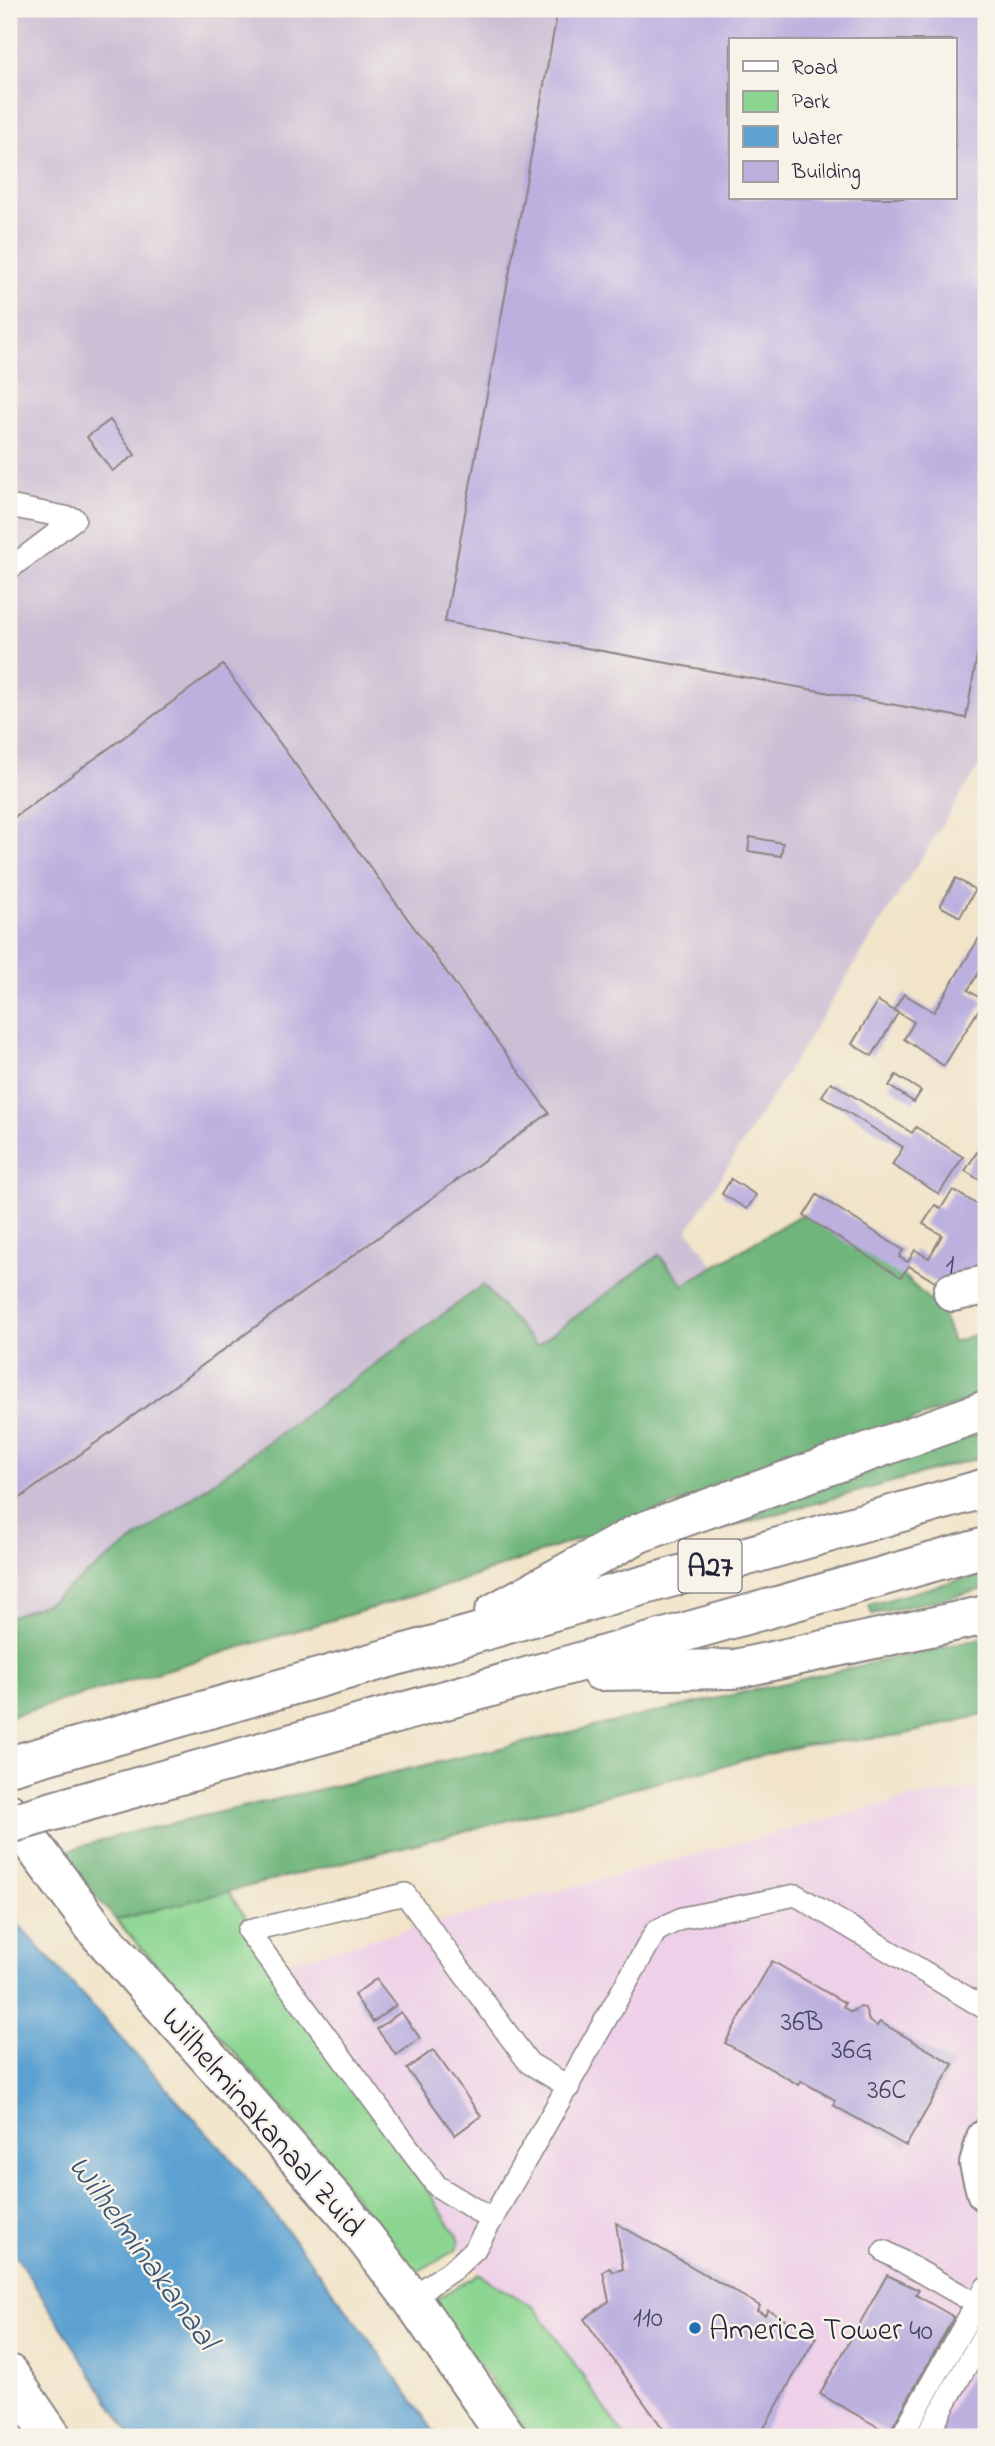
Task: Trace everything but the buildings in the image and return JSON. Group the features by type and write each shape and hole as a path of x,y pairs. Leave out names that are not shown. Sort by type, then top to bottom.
{"main road":[{"name":"A27","path":"434,1645 639,1534 986,1410"},
{"name":"A27","path":"21,1763 986,1488"},
{"name":"A27","path":"9,1824 986,1547"},
{"name":"A27","path":"553,1671 735,1670 986,1615"},
{"name":"Wilhelminakanaal Zuid","path":"9,1813 97,1931 329,2193 411,2298 507,2437"},
{"path":"986,2138 979,2164 986,2192"},
{"path":"9,2374 52,2437"}],"lane":[{"path":"9,506 75,519 9,569"},
{"path":"492,2220 437,2186 248,1931 405,1894 529,2063 569,2087"},
{"path":"411,2298 455,2268 475,2249 656,1931 682,1918 796,1895 986,2008"},
{"path":"884,2252 981,2295 901,2437"},
{"path":"926,2437 986,2331"}],"shaded area":[{"path":"9,9 986,9 986,755 688,1230 778,1354 9,1643"},
{"path":"986,1786 986,2437 606,2437 249,1972 905,1799"}],"green space":[{"path":"802,1214 908,1280 941,1311 953,1342 986,1331 986,1394 455,1583 9,1717 9,1617 49,1602 483,1285 536,1346 659,1255 683,1285"},
{"path":"986,1431 986,1456 693,1537 768,1507"},
{"path":"986,1572 986,1589 872,1614 869,1605"},
{"path":"986,1637 986,1714 902,1735 804,1745 116,1920 59,1853 124,1834"},
{"path":"228,1891 460,2240 456,2250 413,2274 343,2182 269,2093 116,1920"},
{"path":"478,2274 535,2308 625,2437 531,2437 433,2301"}],"water":[{"name":"Wilhelminakanaal","path":"9,1914 239,2168 360,2327 438,2437 132,2437 9,2245"}],"place":[{"name":"America Tower","path":"695,2328"}]}
